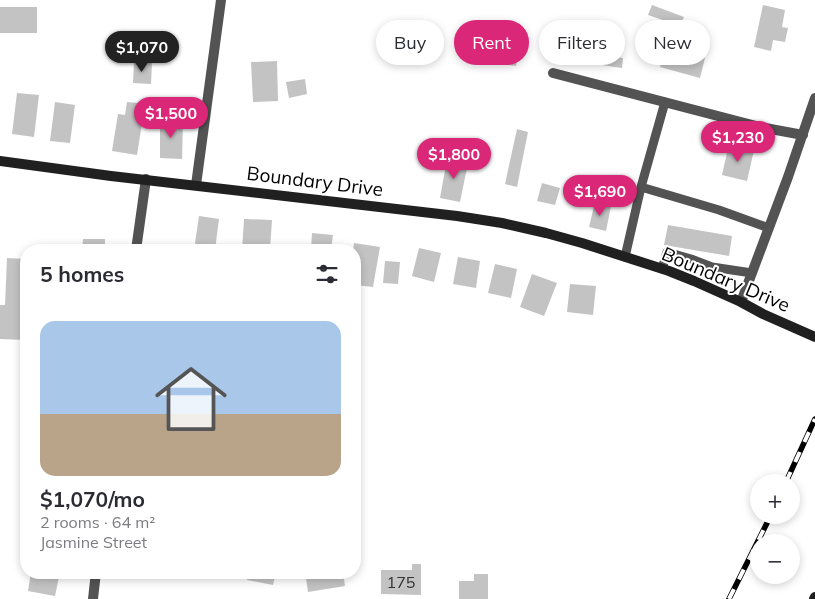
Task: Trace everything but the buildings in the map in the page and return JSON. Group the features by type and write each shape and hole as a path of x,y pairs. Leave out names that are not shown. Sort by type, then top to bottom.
{"street":[{"path":"196,185 221,0"},
{"path":"553,72 760,127 803,135"},
{"path":"741,302 815,98"},
{"name":"Boundary Drive","path":"0,161 502,223 546,233 662,269 741,302 815,338"},
{"path":"137,244 146,180"},
{"path":"93,599 95,579"}],"lane":[{"path":"625,257 641,188 665,102"},
{"path":"641,188 718,210 769,228"},
{"path":"662,269 667,252 712,267 752,273"}],"railway":[{"path":"790,474 815,419"},
{"path":"729,599 766,524"}]}
